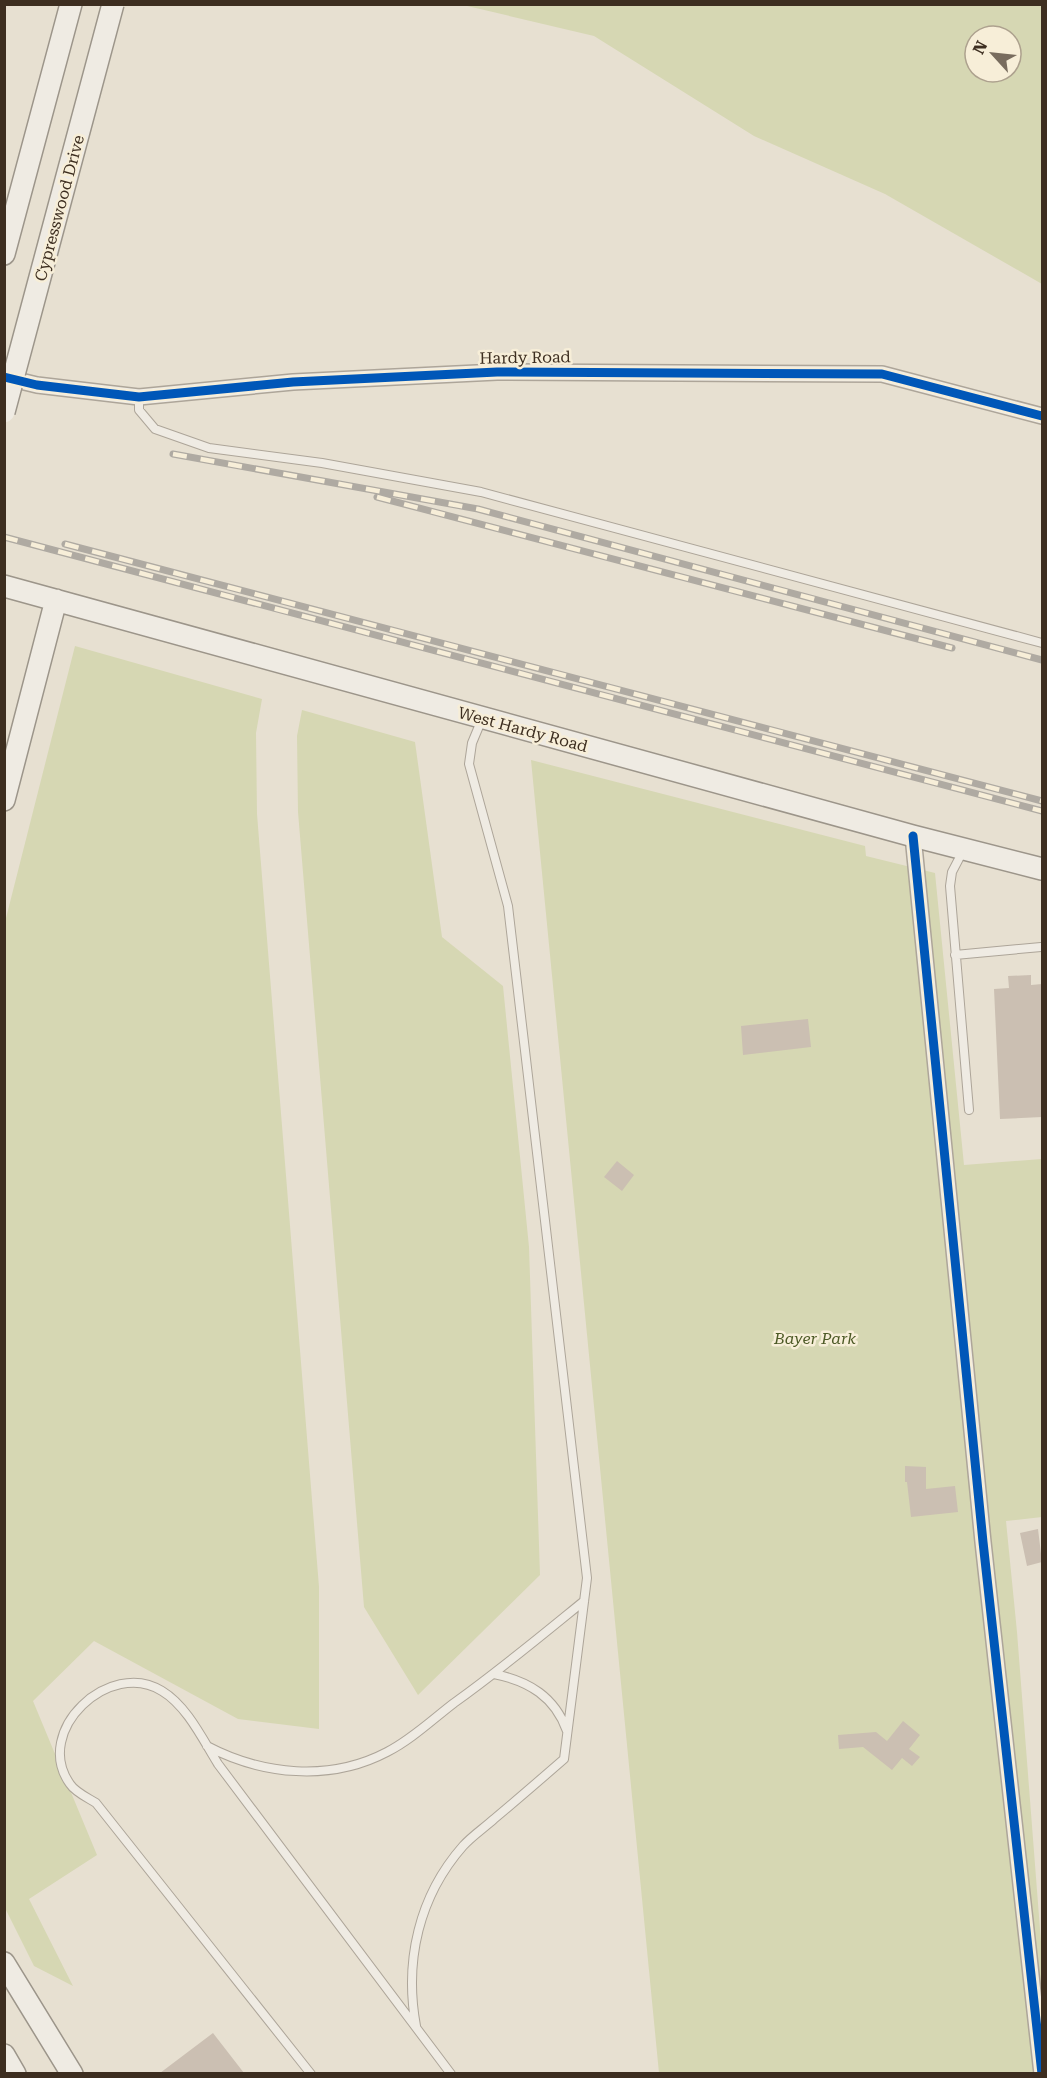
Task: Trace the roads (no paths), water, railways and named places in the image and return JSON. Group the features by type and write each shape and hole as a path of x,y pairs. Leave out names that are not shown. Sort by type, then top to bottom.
{"main road":[{"path":"4,254 71,4"},
{"name":"Cypresswood Drive","path":"4,412 113,4"},
{"name":"West Hardy Road","path":"4,586 913,836 1042,869"},
{"path":"4,800 56,600"},
{"path":"4,1963 72,2073"},
{"path":"4,2055 15,2073"}],"street":[{"name":"Hardy Road","path":"4,377 37,385 139,397 293,381 496,372 882,374 1042,416"},
{"path":"913,836 971,1427 1042,2073"}],"lane":[{"path":"139,397 139,410 155,429 209,448 322,463 481,492 1042,643"},
{"path":"416,2026 412,2005 411,1961 420,1919 438,1880 464,1845 564,1759 587,1578 508,906 469,764 472,743 483,718"},
{"path":"964,849 952,872 950,886 969,1110"},
{"path":"955,955 1041,947"},
{"path":"206,1746 236,1760 267,1769 309,1772 350,1766 388,1752 494,1674 584,1601"},
{"path":"494,1674 518,1679 538,1690 556,1709 568,1732"},
{"path":"312,2073 96,1803 70,1785 60,1758 63,1734 75,1713 97,1694 119,1683 143,1682 164,1691 188,1717 206,1746 451,2073"}],"railway":[{"path":"173,454 478,509 1042,660"},
{"path":"377,497 952,648"},
{"path":"4,537 1042,811"},
{"path":"65,544 1042,801"}],"park label":[{"name":"Bayer Park","path":"815,1338"}]}
